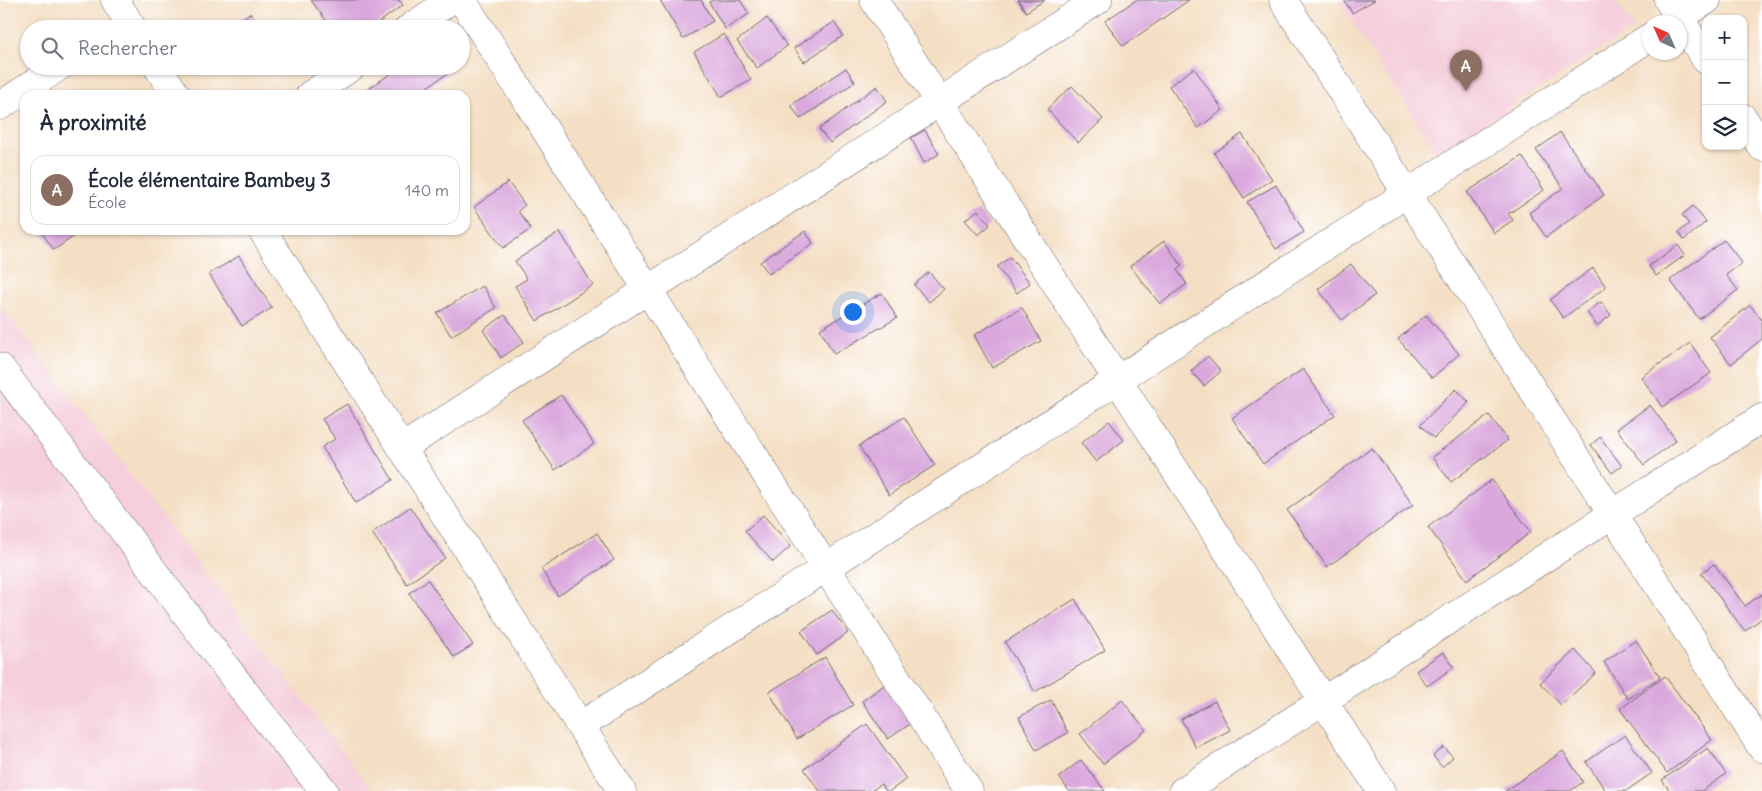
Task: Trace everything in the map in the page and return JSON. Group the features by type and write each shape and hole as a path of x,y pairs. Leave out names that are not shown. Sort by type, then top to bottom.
{"street":[{"path":"421,20 451,0"},
{"path":"462,0 969,791"},
{"path":"874,0 1381,791"},
{"path":"402,448 1098,0"},
{"path":"1283,0 1762,748"},
{"path":"1702,54 1673,13 1707,0"},
{"path":"580,726 1642,42"},
{"path":"24,90 46,75"},
{"path":"163,75 173,90"},
{"path":"317,90 340,75"},
{"path":"0,106 20,93"},
{"path":"1747,124 1762,147"},
{"path":"265,235 622,791"},
{"path":"0,367 253,703 324,791"},
{"path":"1183,791 1762,418"}],"shaded area":[{"path":"1338,0 1615,0 1634,28 1437,154"},
{"path":"0,305 373,791 0,791"}],"building":[{"path":"311,0 399,0 403,5 382,20 325,20"},
{"path":"660,0 701,0 713,21 683,39"},
{"path":"713,0 740,0 749,14 725,29 709,2"},
{"path":"1018,0 1045,0 1026,12"},
{"path":"1136,0 1189,0 1123,46 1105,21"},
{"path":"1344,0 1375,0 1352,13"},
{"path":"250,13 255,20 240,20"},
{"path":"767,18 787,46 757,68 737,41"},
{"path":"834,22 843,36 804,62 794,48"},
{"path":"724,34 751,80 721,97 694,52"},
{"path":"846,68 855,82 800,119 791,105"},
{"path":"1194,68 1223,110 1198,128 1169,86"},
{"path":"389,75 445,75 423,90 366,90"},
{"path":"877,86 887,101 830,143 819,129"},
{"path":"1072,86 1103,119 1078,143 1047,109"},
{"path":"925,130 939,154 924,163 911,138"},
{"path":"1560,132 1604,195 1546,237 1529,213 1563,188 1536,150"},
{"path":"1242,134 1272,179 1244,198 1214,153"},
{"path":"1522,156 1544,190 1508,214 1513,220 1494,233 1467,192"},
{"path":"508,182 525,205 518,211 531,229 503,248 474,207"},
{"path":"1276,185 1304,232 1276,249 1247,202"},
{"path":"1693,206 1706,222 1684,240 1679,232 1689,224 1682,215"},
{"path":"978,210 990,225 978,235 965,220"},
{"path":"805,231 813,243 769,274 760,262"},
{"path":"560,232 593,285 537,321 515,286 527,279 515,261"},
{"path":"44,235 76,235 54,250"},
{"path":"1724,240 1742,263 1726,275 1738,290 1699,319 1670,280"},
{"path":"1164,241 1182,266 1177,270 1187,284 1160,304 1130,266"},
{"path":"1678,245 1685,255 1656,276 1649,266"},
{"path":"239,256 272,308 242,326 209,274"},
{"path":"1010,257 1030,283 1017,293 997,267"},
{"path":"1351,264 1375,295 1342,320 1318,289"},
{"path":"1593,268 1606,287 1563,318 1550,300"},
{"path":"929,272 944,289 929,302 914,285"},
{"path":"483,286 496,308 451,336 437,313"},
{"path":"882,293 897,318 834,354 820,329"},
{"path":"1601,302 1611,315 1597,326 1587,312"},
{"path":"1750,305 1762,320 1762,339 1731,364 1710,337"},
{"path":"1022,308 1041,341 992,368 974,335"},
{"path":"505,315 524,342 501,358 483,330"},
{"path":"1426,315 1459,354 1432,378 1398,339"},
{"path":"1690,343 1711,373 1662,407 1641,377"},
{"path":"1208,356 1221,371 1204,386 1191,371"},
{"path":"1303,369 1335,415 1263,464 1232,418"},
{"path":"1456,389 1469,402 1434,438 1420,425"},
{"path":"561,395 594,444 555,470 522,420"},
{"path":"347,404 393,480 356,503 322,447 335,439 322,419"},
{"path":"1650,405 1676,440 1644,465 1617,429"},
{"path":"1489,415 1508,440 1451,482 1432,457"},
{"path":"904,417 935,465 889,495 859,446"},
{"path":"1109,421 1124,440 1096,462 1081,443"},
{"path":"1600,437 1622,466 1612,473 1591,445"},
{"path":"1372,448 1413,505 1327,567 1287,510"},
{"path":"1492,480 1531,532 1467,580 1428,527"},
{"path":"410,507 445,558 407,584 372,533"},
{"path":"763,515 791,546 773,562 745,531"},
{"path":"597,533 614,560 558,596 541,569"},
{"path":"1714,564 1745,606 1762,594 1762,618 1745,631 1701,573"},
{"path":"428,580 473,645 454,657 409,593"},
{"path":"1075,599 1105,650 1035,692 1005,642"},
{"path":"832,610 848,633 817,655 801,631"},
{"path":"1636,640 1660,677 1628,699 1604,662"},
{"path":"1575,650 1596,673 1561,705 1540,683"},
{"path":"1443,652 1454,667 1427,686 1416,671"},
{"path":"825,657 853,705 797,739 769,692"},
{"path":"1665,676 1712,740 1667,773 1620,709"},
{"path":"890,681 916,720 888,739 862,701"},
{"path":"1051,700 1068,733 1036,750 1019,717"},
{"path":"1122,700 1146,730 1103,764 1080,734"},
{"path":"1215,701 1230,730 1196,748 1181,719"},
{"path":"867,724 906,779 890,791 886,791 881,784 871,791 820,791 804,769"},
{"path":"1625,735 1652,773 1626,791 1606,791 1586,762"},
{"path":"1444,747 1453,757 1442,767 1433,756"},
{"path":"1708,748 1726,774 1702,791 1670,791 1662,780"},
{"path":"1563,751 1583,782 1570,791 1505,791"},
{"path":"1081,760 1105,791 1069,791 1059,777"}],"place":[{"name":"École élémentaire Bambey 3","path":"1466,91"}]}
